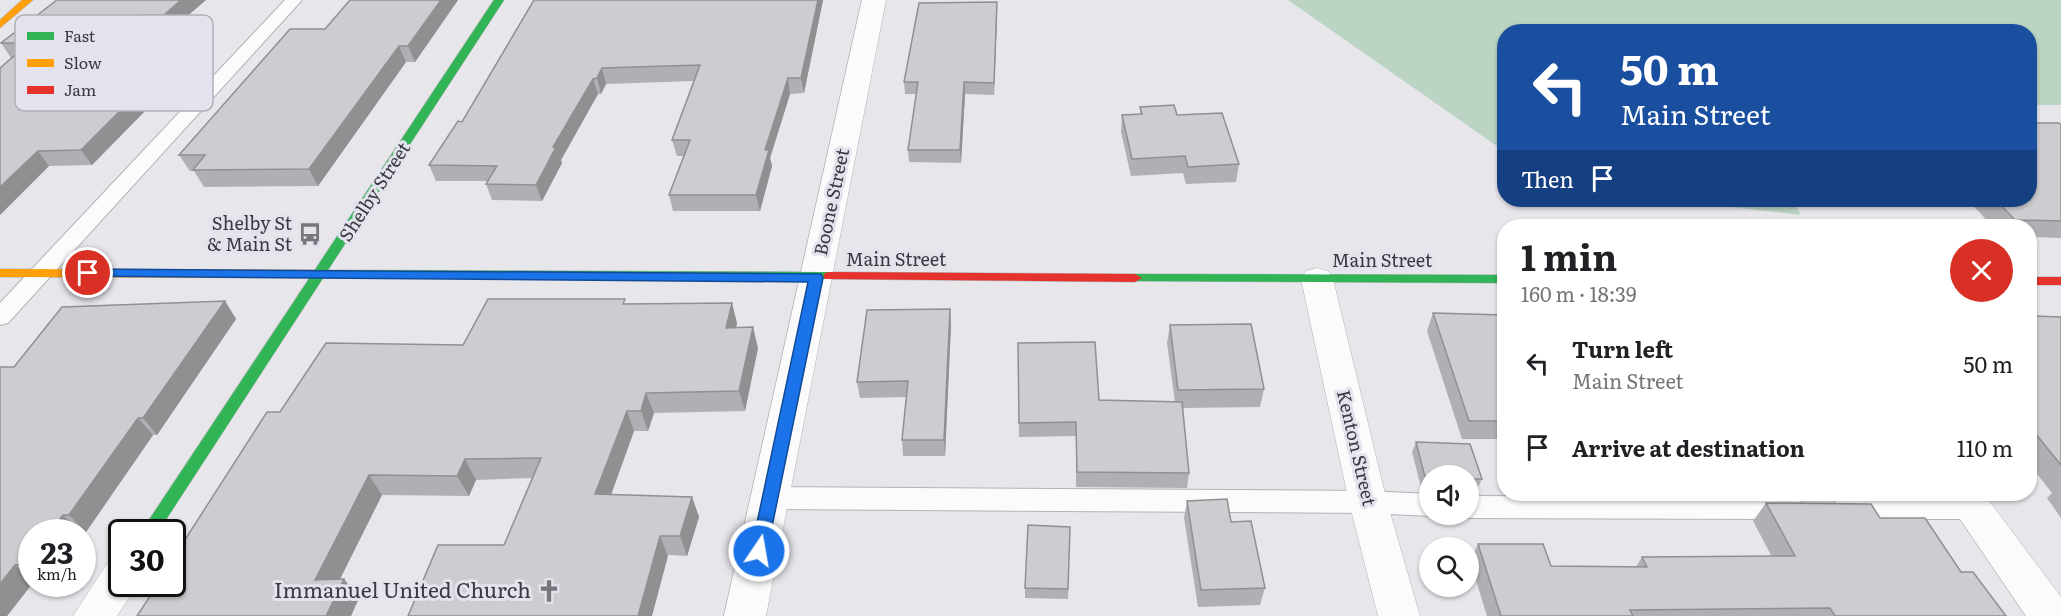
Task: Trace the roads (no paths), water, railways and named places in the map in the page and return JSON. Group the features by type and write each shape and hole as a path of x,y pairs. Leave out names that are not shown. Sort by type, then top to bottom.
{"street":[{"path":"0,25 28,0"},
{"name":"Shelby Street","path":"158,519 321,274 499,0"},
{"name":"Boone Street","path":"745,616 874,0"},
{"name":"Main Street","path":"0,273 1497,279"},
{"name":"Kenton Street","path":"1317,279 1368,502 1399,616"},
{"path":"2037,281 2061,281"},
{"path":"1967,501 2050,616"},
{"path":"94,616 108,595"}],"lane":[{"path":"213,87 294,0"},
{"path":"0,317 191,111"},
{"path":"771,498 1368,502 1419,504"},
{"path":"1479,507 1967,501"}],"place":[{"name":"Shelby St & Main St","path":"310,234"},
{"name":"Immanuel United Church","path":"549,591"}]}
